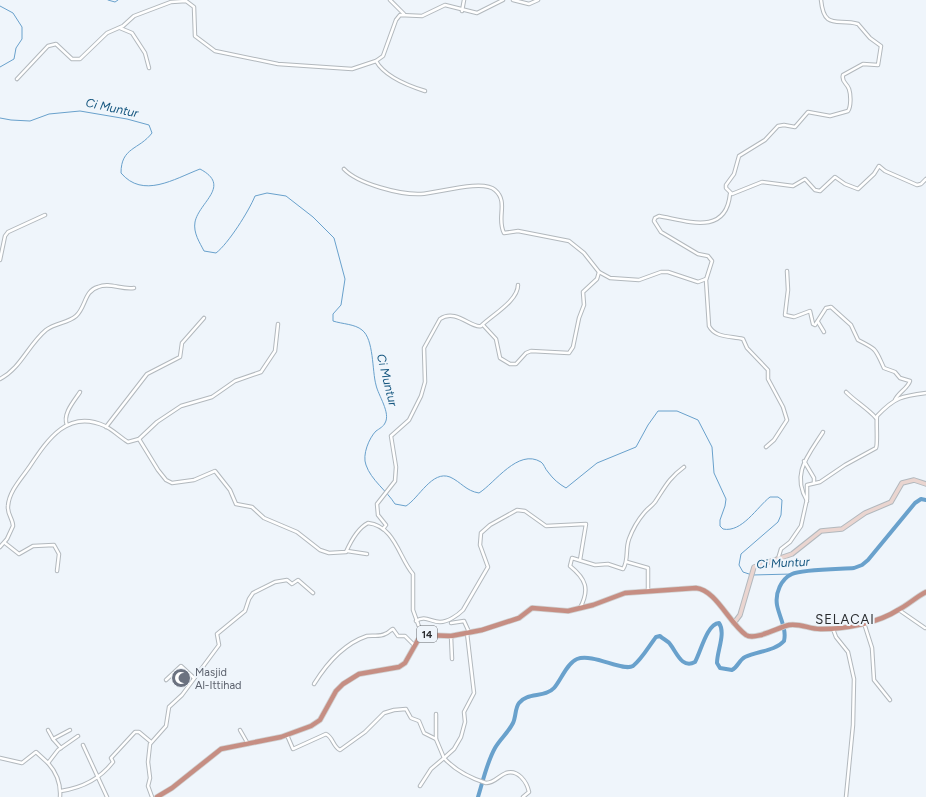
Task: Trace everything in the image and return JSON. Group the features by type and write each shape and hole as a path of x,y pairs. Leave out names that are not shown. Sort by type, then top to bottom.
{"highway":[{"name":"14","path":"157,797 172,788 219,750 231,746 248,744 287,735 308,728 320,720 336,691 348,680 365,673 399,667 405,663 422,635 429,634 451,636 468,633 519,618 532,608 563,612 625,593 648,590 704,589 714,598 734,623 746,635 751,636 787,626 796,625 815,629 833,629 882,618 899,610 926,592"}],"main road":[{"path":"734,623 740,615 752,570 757,565 792,554 822,531 842,529 865,513 891,502 902,483 914,480 926,484"}],"street":[{"path":"390,0 404,15"},
{"path":"462,11 464,0"},
{"path":"17,79 48,46 53,44 58,45 68,56 78,59 91,50 107,33 120,28 134,16 161,4 184,1 191,4 195,8 193,28 196,38 216,51 289,66 352,69 381,58 386,50 397,18 404,15 419,16 445,5 462,11 480,12 503,0"},
{"path":"513,0 529,4 538,0"},
{"path":"766,447 774,440 787,422 783,407 768,379 768,370 746,347 744,340 722,336 710,329 706,309 706,278 712,262 709,256 698,254 661,232 654,219 659,216 699,223 711,222 724,212 729,203 730,194 726,185 734,174 740,155 767,139 780,126 795,127 806,113 830,116 848,112 850,107 849,90 843,81 843,75 863,64 875,66 878,64 881,46 870,38 858,24 830,21 823,12 821,0"},
{"path":"120,28 132,33 145,53 148,68"},
{"path":"376,61 381,68 404,83 425,92"},
{"path":"730,194 762,182 793,186 805,179 815,190 820,191 835,177 845,184 858,189 874,174 879,166 885,171 917,185 921,184 926,179"},
{"path":"344,169 363,181 410,193 436,192 473,186 494,189 502,203 500,221 504,233 518,231 569,241 584,253 599,272 610,278 640,280 662,272 670,272 698,282 706,278"},
{"path":"0,260 3,254 5,236 8,232 45,215"},
{"path":"787,271 788,290 785,315 794,317 810,311 813,325 816,325 826,308 831,307 851,325 857,339 874,348 880,357 884,368 895,372 900,378 910,381 895,400"},
{"path":"483,325 496,339 500,358 512,364 516,364 526,353 531,350 569,353 573,347 579,318 584,305 584,292 598,278 599,272"},
{"path":"0,379 14,370 22,357 47,330 78,314 88,293 92,289 108,285 134,288"},
{"path":"383,529 386,525 378,515 376,509 378,500 392,486 396,466 391,438 392,435 409,420 422,393 425,382 424,348 429,337 444,317 462,318 477,327 483,325 513,299 517,292 518,285"},
{"path":"106,427 148,374 180,357 182,343 204,318"},
{"path":"818,322 824,332"},
{"path":"0,547 5,542 13,526 7,508 11,494 47,442 57,432 67,425 84,421 106,427 128,442 139,439 157,422 181,406 212,397 235,381 261,372 275,350 278,324"},
{"path":"67,425 66,419 68,413 80,392"},
{"path":"846,392 857,403 868,409 876,419"},
{"path":"778,559 781,549 790,542 801,526 807,501 807,486 820,482 876,447 876,419 878,414 895,400 900,397 926,393"},
{"path":"807,501 800,487 802,466 823,432"},
{"path":"139,439 158,470 169,482 175,484 190,481 214,470 230,490 236,504 252,507 264,518 297,532 323,552 339,553 347,551 367,554"},
{"path":"804,461 814,478 814,483"},
{"path":"580,608 586,595 583,577 570,564 573,558 595,565 608,564 622,569 627,562 628,540 637,525 645,512 654,504 659,493 670,479 684,467"},
{"path":"416,621 424,618 442,622 458,615 463,610 488,567 480,545 481,533 495,522 517,510 523,510 546,526 586,524 580,560"},
{"path":"347,551 349,545 367,524 372,524 383,529 396,543 405,565 413,574 412,601 416,621 422,635"},
{"path":"5,542 19,554 33,546 54,545 59,554 56,570"},
{"path":"627,562 648,568 648,590"},
{"path":"152,797 148,786 150,778 148,755 151,742 166,726 169,707 182,695 219,644 216,636 217,634 245,611 249,599 257,590 277,581 287,580 292,584 298,580 313,592"},
{"path":"899,610 924,628"},
{"path":"420,786 431,769 454,749 461,737 465,722 464,712 474,693 468,633 464,621 451,623"},
{"path":"864,622 872,648 874,680 890,700"},
{"path":"314,684 325,667 339,653 357,640 369,636 386,634 392,629 398,636 405,636 415,645"},
{"path":"833,629 836,637 848,652 854,679 855,696 846,797"},
{"path":"451,636 452,659"},
{"path":"166,680 181,666 194,678"},
{"path":"287,735 293,749 326,734 329,736 337,749 340,750 363,733 384,713 406,709 411,718 419,720 424,733 436,739"},
{"path":"436,714 436,739 444,758 451,765 486,784 495,781 505,774 516,774 524,780 529,792 523,797"},
{"path":"48,730 53,739 61,748"},
{"path":"53,739 70,730"},
{"path":"240,730 248,744"},
{"path":"60,792 76,789 98,777 113,762 111,758 135,732 138,732 151,742"},
{"path":"48,763 61,748 78,736"},
{"path":"83,745 107,797"},
{"path":"0,764 1,758 22,763 36,752 48,763 57,775 60,797"}],"waterway":[{"path":"108,0 115,2 118,0"},
{"path":"0,6 13,13 22,27 22,39 16,48 14,59 0,67"},
{"name":"Ci Muntur","path":"0,118 30,121 49,114 80,111 127,119 149,125 152,133 147,139 127,153 124,158 121,173 130,181 139,185 149,186 169,182 200,169 209,175 213,182 214,188 195,222 197,238 204,251 216,253 221,249 238,227 255,196 267,193 286,196 313,217 334,238 345,279 341,305 333,314 333,321 359,328 366,334 369,340 376,385 385,409 386,419 384,424 373,434 366,452 365,461 368,470 375,481 395,504 406,506 432,481 437,477 443,476 450,477 474,492 479,493 507,468 515,463 532,459 541,462 552,477 566,488 597,463 636,447 648,425 658,411 677,411 698,420 712,447 714,473 726,499 720,520 720,526 723,529 737,527 743,523 770,497 778,497 782,500 781,515 778,522 741,554 739,565 743,572 752,575 793,574"},
{"path":"478,797 492,753 513,723 519,703 527,697 546,693 554,688 573,661 577,659 591,658 622,667 633,666 656,637 660,636 669,643 683,662 690,664 695,662 711,628 719,623 722,632 717,663 720,668 732,670 745,657 776,647 784,641 784,627 777,605 777,596 782,583 788,576 797,572 854,568 862,565 868,560 915,503 921,499 926,500"}],"place":[{"name":"Masjid Al-Ittihad","path":"181,678"}],"district":[{"name":"SELACAI","path":"845,619"}]}
